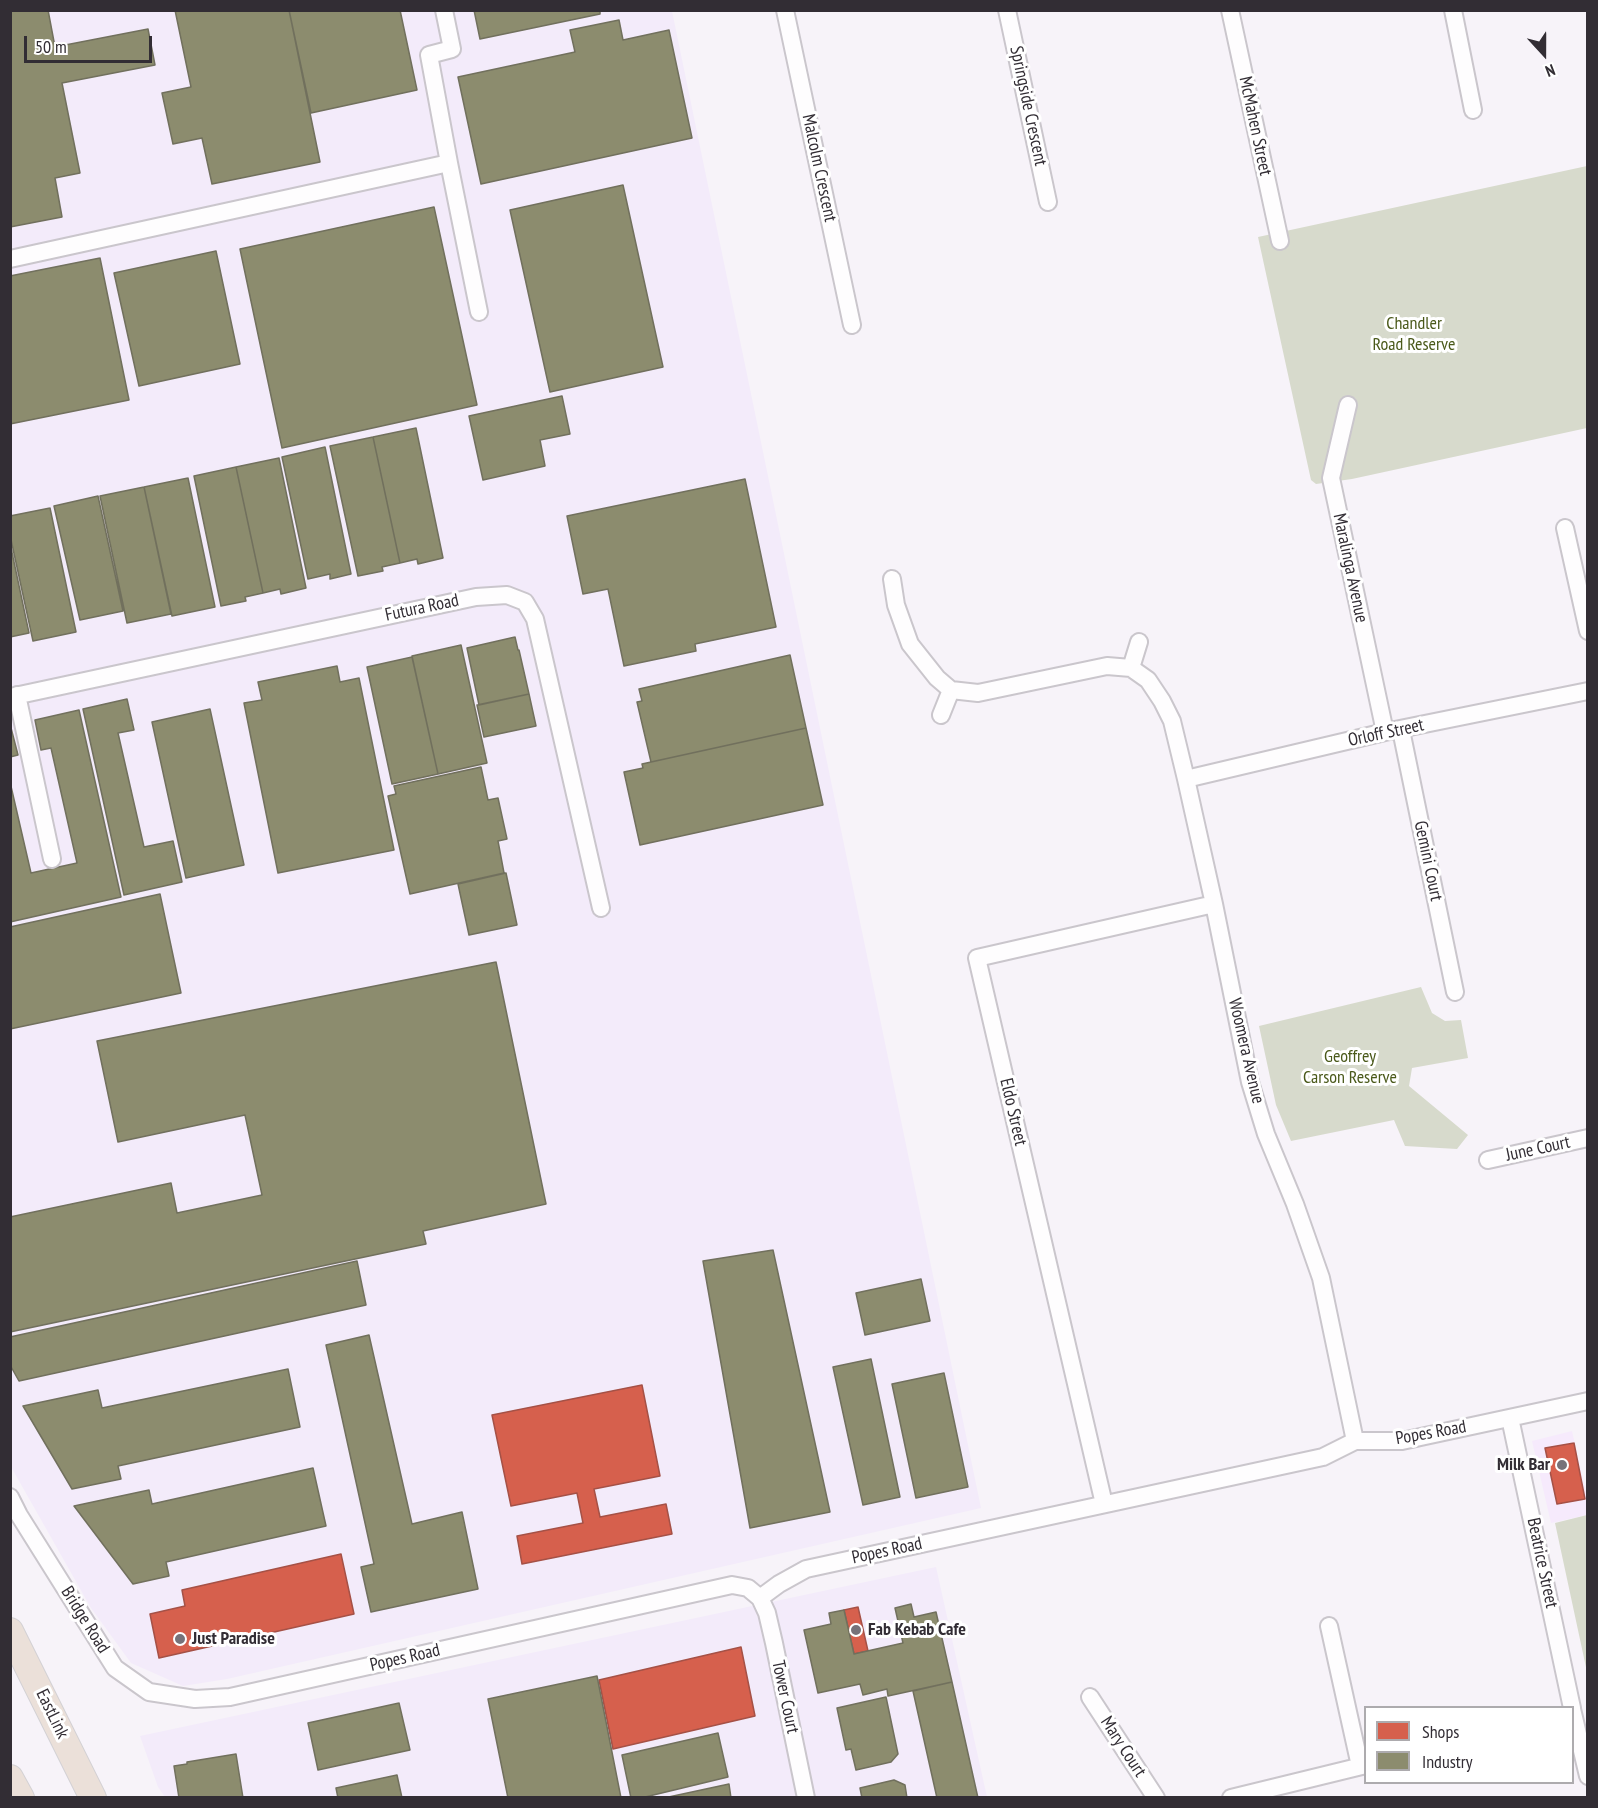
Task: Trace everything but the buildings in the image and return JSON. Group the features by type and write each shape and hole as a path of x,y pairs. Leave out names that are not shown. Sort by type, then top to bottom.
{"highway":[{"name":"EastLink","path":"10,1631 93,1797"},
{"path":"10,1778 21,1797"}],"street":[{"path":"444,10 452,49 429,55 479,312"},
{"name":"Malcolm Crescent","path":"784,10 852,325"},
{"name":"Springside Crescent","path":"1007,10 1048,202"},
{"name":"McMahen Street","path":"1230,10 1280,240"},
{"path":"1453,10 1473,110"},
{"path":"10,259 449,163"},
{"name":"Maralinga Avenue","path":"1348,405 1331,478 1393,731"},
{"path":"1565,528 1587,631"},
{"path":"892,579 896,605 910,644 937,678 951,690 978,693 1107,666 1131,668 1139,642"},
{"name":"Futura Road","path":"14,696 476,597 507,596 525,602 535,619 601,908"},
{"name":"Woomera Avenue","path":"1131,668 1148,680 1172,721 1214,904 1250,1082 1266,1134 1295,1204 1321,1278 1356,1441"},
{"path":"941,715 951,690"},
{"name":"Orloff Street","path":"1186,779 1393,731 1587,691"},
{"path":"14,696 52,860"},
{"name":"Gemini Court","path":"1393,731 1455,992"},
{"name":"Eldo Street","path":"1104,1504 977,958 1214,904"},
{"name":"June Court","path":"1488,1160 1587,1138"},
{"name":"Popes Road","path":"195,1699 230,1697 732,1585 748,1588 760,1598 806,1569 1323,1457 1356,1441 1402,1441 1587,1401"},
{"name":"Beatrice Street","path":"1510,1418 1574,1706"},
{"name":"Bridge Road","path":"10,1497 19,1515 116,1668 150,1692 195,1699"},
{"name":"Tower Court","path":"760,1598 772,1633 806,1797"},
{"path":"1231,1797 1363,1766 1329,1626"},
{"name":"Mary Court","path":"1090,1697 1156,1797"},
{"name":"Beatrice Street","path":"1576,1717 1587,1776"}],"shaded area":[{"path":"10,11 672,11 981,1508 227,1679 183,1686 131,1663 91,1608 10,1465"},
{"path":"1572,1431 1587,1497 1587,1515 1551,1523 1532,1441"},
{"path":"936,1567 987,1797 165,1797 158,1787 140,1736"}],"green space":[{"name":"Chandler Road Reserve","path":"1587,166 1587,428 1352,479 1316,484 1311,480 1258,237"},
{"name":"Geoffrey Carson Reserve","path":"1421,987 1432,1013 1445,1021 1461,1020 1468,1058 1412,1068 1409,1086 1468,1135 1457,1149 1405,1146 1394,1120 1291,1141 1276,1105 1259,1026"},
{"path":"1588,1515 1587,1672 1555,1523"}],"place":[{"name":"Milk Bar","path":"1562,1465"},
{"name":"Fab Kebab Cafe","path":"856,1630"},
{"name":"Just Paradise","path":"180,1639"}]}
